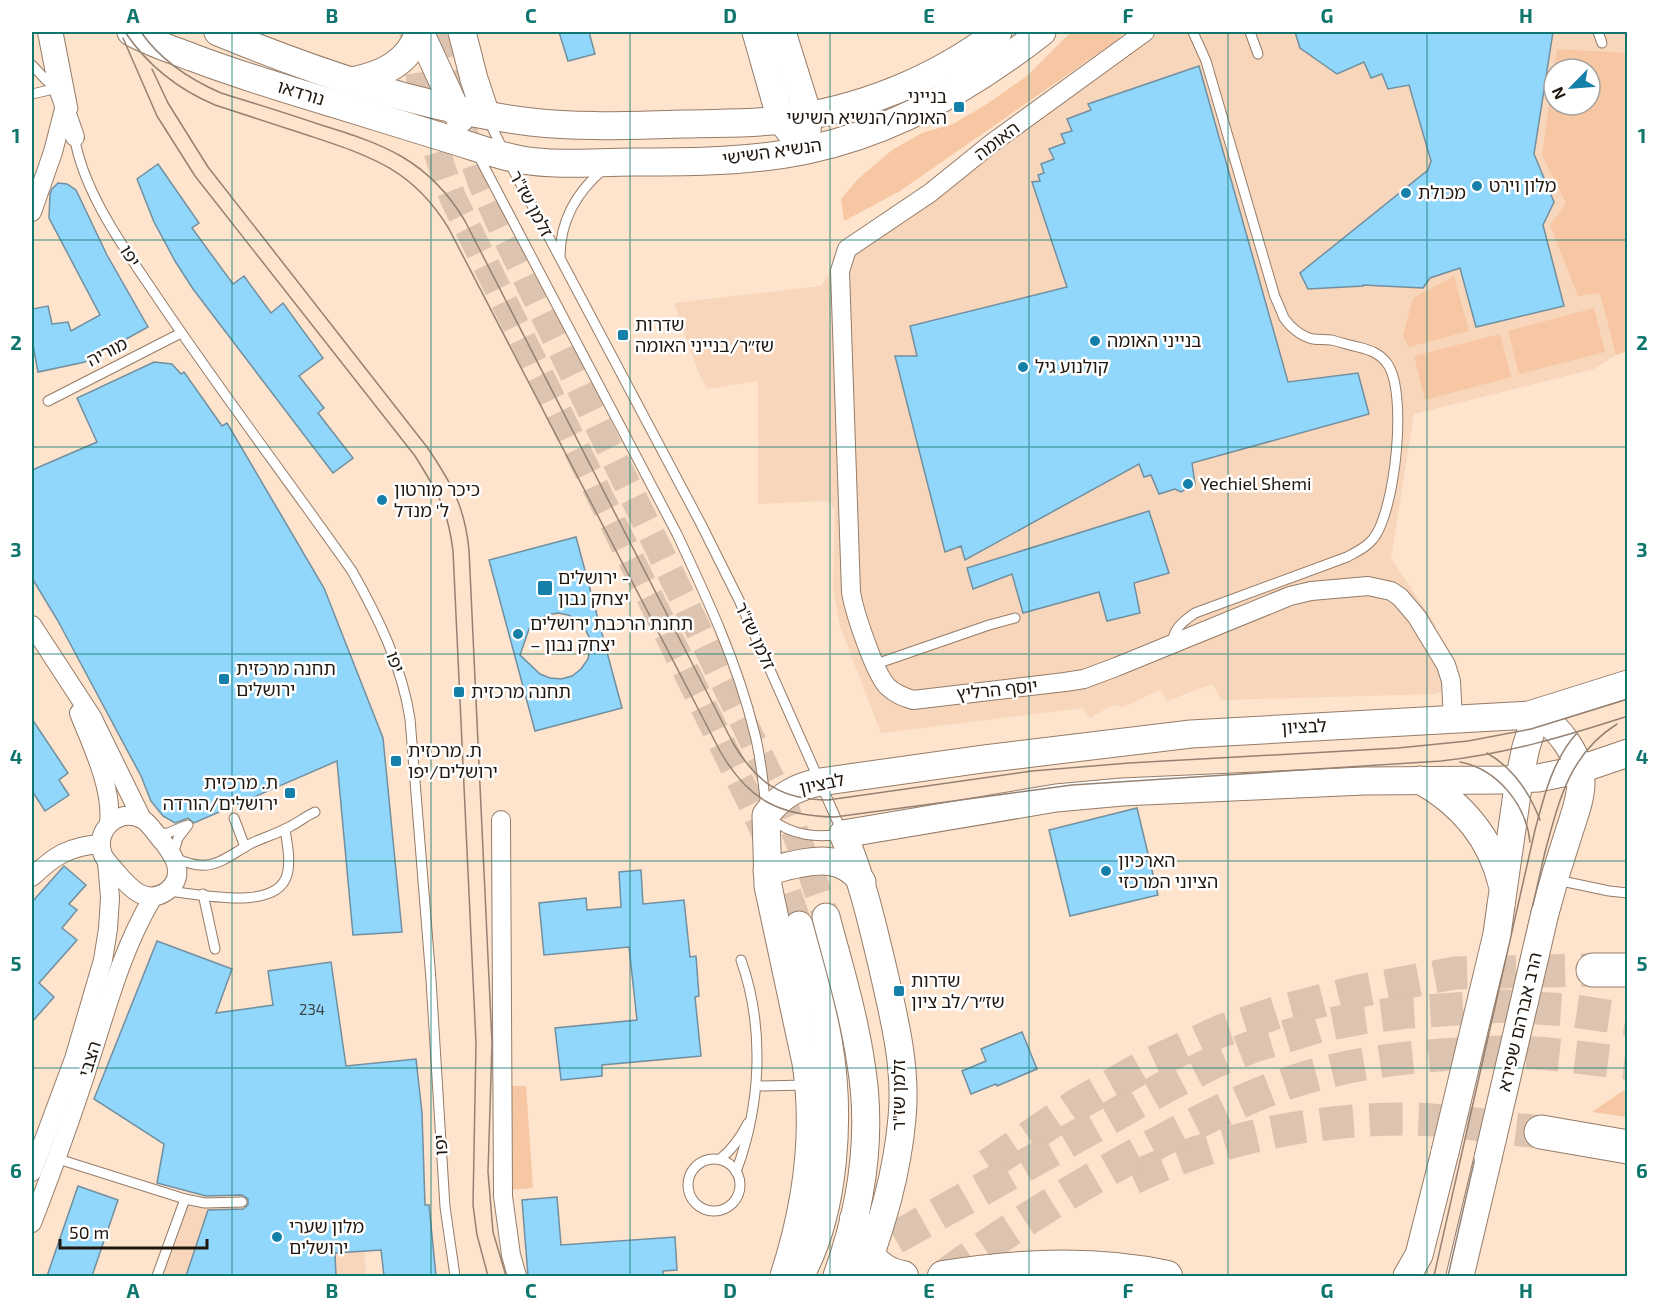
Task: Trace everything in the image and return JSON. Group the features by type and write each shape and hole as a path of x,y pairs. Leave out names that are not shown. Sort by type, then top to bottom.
{"highway":[{"path":"1593,970 1628,970"},
{"path":"1541,1132 1619,1143"}],"main road":[{"path":"855,1219 866,1266 903,1276"},
{"path":"943,1276 998,1269 1050,1266 1127,1269 1167,1276"}],"street":[{"name":"יפו","path":"47,32 58,88 75,137"},
{"name":"נורדאו","path":"131,32 156,44 233,72 474,147"},
{"name":"נורדאו","path":"218,32 352,81 408,98 486,115"},
{"name":"זלמן שז\"ר","path":"420,32 474,147"},
{"path":"352,81 375,76 390,69 409,51 420,32"},
{"name":"זלמן שז\"ר","path":"462,32 474,80 486,115"},
{"path":"756,32 782,120 805,151"},
{"path":"782,32 808,115 805,151"},
{"name":"הנשיא השישי","path":"486,115 542,123 604,126 782,120 868,101 895,91 951,63 998,32"},
{"name":"הנשיא השישי","path":"474,147 506,157 545,162 719,160 805,151 868,132 952,93 994,67 1042,32"},
{"name":"האומה","path":"848,249 930,193 992,143 1145,32"},
{"path":"32,208 53,152 64,109"},
{"name":"יוסף הרליץ","path":"848,249 840,271 851,592 857,622 886,686 897,694 913,700 1084,679 1290,596 1356,586 1391,591 1409,606 1446,665 1451,681 1453,720"},
{"path":"32,624 92,717 142,819 174,856 177,876 173,885 160,894 144,896 131,890 104,852 104,831 109,824 124,816 142,819"},
{"path":"66,678 107,789 109,824"},
{"path":"1407,1276 1419,1255 1497,934 1519,780 1526,747 1537,713 1628,684"},
{"name":"לבציון","path":"766,815 786,794 799,787 983,759 1191,735 1537,713"},
{"name":"הרב אברהם שפירא","path":"1460,1276 1545,913 1580,792 1578,770 1563,737 1537,713"},
{"path":"843,834 1056,798 1245,786 1420,780 1519,780 1578,770 1628,753"},
{"path":"1420,780 1447,797 1473,824 1487,844 1496,864 1502,897"},
{"name":"זלמן שז\"ר","path":"766,815 767,871 771,901 810,1085 808,1169 802,1210 784,1276"},
{"path":"501,820 503,1196 511,1256 517,1276"},
{"name":"זלמן שז\"ר","path":"843,834 862,882 896,1028 902,1083 903,1115 897,1164 886,1208 866,1266"},
{"path":"32,877 60,854 77,847 104,852"},
{"name":"הצבי","path":"32,1172 74,1059 103,960 110,898 104,852"},
{"path":"767,871 813,862 833,861 850,868 862,882"},
{"name":"הצבי","path":"32,1223 89,1065 133,932 160,894"},
{"name":"זלמן שז\"ר","path":"826,917 854,1024 862,1067 865,1104 865,1151 855,1219 837,1276"},
{"path":"799,925 828,1042 833,1109 832,1159 828,1188 812,1250 800,1276"}],"lane":[{"name":"יפו","path":"58,32 72,105 75,137 88,180 103,211 132,260 182,333 352,571 382,629 404,688 410,718 414,763 431,980 445,1207 455,1276"},
{"path":"1172,645 1172,637 1176,629 1195,614 1347,557 1364,548 1374,538 1384,514 1393,470 1399,421 1398,397 1387,362 1375,352 1330,340 1312,339 1296,331 1285,319 1275,297 1206,61 1193,32"},
{"path":"1250,32 1258,54"},
{"path":"1598,32 1602,43"},
{"path":"32,65 47,81 58,88"},
{"path":"32,94 58,88"},
{"name":"זלמן שז\"ר","path":"486,115 734,590 843,834"},
{"name":"זלמן שז\"ר","path":"474,147 677,534 704,591 731,658 755,732 766,815"},
{"path":"561,259 560,246 564,224 573,203 589,183 614,162"},
{"name":"מוריה","path":"48,401 182,333"},
{"path":"876,664 1014,618"},
{"path":"157,834 168,833 188,825 178,838 174,856 191,864 210,865 230,858 245,847 315,812"},
{"path":"766,815 783,827 800,834 819,836 843,834"},
{"path":"234,818 245,847"},
{"path":"160,894 263,897 278,889 285,880 288,867 285,829"},
{"path":"1554,879 1628,893"},
{"path":"204,894 215,949"},
{"path":"736,1172 751,1126 757,1086 756,1040 752,1005 748,980 741,960"},
{"path":"757,1086 810,1085"},
{"path":"720,1160 738,1140 754,1106"},
{"path":"55,1158 185,1199 204,1203 242,1202"},
{"path":"720,1160 726,1162 736,1172 740,1185 739,1192 730,1205 715,1211 700,1206 689,1194 689,1178 692,1170 704,1161 720,1160"},
{"path":"157,1276 185,1199"}],"shaded area":[{"path":"1071,32 1124,32 1120,38 900,191 844,221 841,199 857,180 892,150 922,133 953,124 984,106 1027,76"},
{"path":"1145,32 1627,32 1627,348 1594,369 1414,414 1391,558 1435,624 1443,690 1436,694 1222,700 1212,684 1167,701 1160,690 1123,707 1113,705 1090,718 1083,708 881,733 840,626 833,590 835,509 827,501 758,504 758,381 707,389 698,371 674,303 821,286 847,249"},
{"path":"1557,49 1627,53 1628,351 1616,355 1600,293 1578,296 1550,225 1566,203 1542,155 1547,117 1602,117 1602,57 1556,57"},
{"path":"1454,276 1469,331 1409,347 1403,336 1413,298"},
{"path":"1594,308 1605,352 1519,374 1508,331"},
{"path":"1500,334 1511,377 1425,400 1414,356"},
{"path":"505,1086 526,1086 533,1188 507,1190"},
{"path":"1627,1088 1627,1117 1592,1112"},
{"name":"מלון שערי ירושלים","path":"185,1199 237,1202 361,1199 366,1276 157,1276"}],"building":[{"path":"559,32 589,32 595,54 568,61"},
{"name":"מלון וירט","path":"1295,32 1553,32 1549,57 1542,57 1542,103 1534,154 1554,202 1543,225 1564,306 1476,327 1460,268 1430,278 1423,288 1363,285 1308,289 1300,273 1428,170 1431,161 1409,85 1388,89 1382,74 1371,78 1364,62 1337,74 1300,48"},
{"name":"בנייני האומה","path":"1199,66 1288,382 1358,373 1369,414 1192,463 1195,484 1181,492 1175,489 1159,494 1151,475 1144,477 1139,464 965,560 961,546 945,552 895,356 917,356 910,326 1067,287 1032,182 1040,181 1038,175 1044,173 1041,164 1054,159 1049,149 1065,143 1061,134 1072,131 1067,119 1091,110 1088,104"},
{"path":"158,164 199,223 192,228 233,284 244,276 271,313 283,303 323,358 299,376 324,408 318,413 353,458 333,473 193,289 175,261 154,222 137,179"},
{"path":"58,183 67,184 76,190 107,255 148,327 85,362 38,372 32,340 32,309 48,306 52,324 68,322 71,331 100,315 49,218 50,194"},
{"name":"תחנה מרכזית ירושלים","path":"154,362 172,364 181,374 184,372 222,426 227,423 324,588 383,738 402,932 353,935 337,761 194,823 188,818 175,823 163,816 151,801 141,776 58,621 32,578 32,470 97,442 77,398"},
{"path":"1149,511 1169,573 1134,583 1140,613 1107,621 1099,592 1023,613 1012,574 973,589 967,568"},
{"name":"תחנת הרכבת ירושלים – יצחק נבון","path":"576,537 622,708 535,731 489,560","holes":["558,613 578,620 590,639 588,659 572,676 561,679 550,678 540,674 520,655 529,629 537,621 547,615"]},
{"path":"32,719 68,773 59,780 69,795 45,811 32,791"},
{"name":"הארכיון הציוני המרכזי","path":"1137,808 1158,895 1070,916 1049,830"},
{"path":"64,866 86,885 69,904 77,910 62,928 77,940 39,983 54,997 32,1022 32,902"},
{"path":"641,870 643,904 684,900 690,957 696,956 699,996 695,997 701,1056 602,1065 602,1076 561,1080 555,1028 637,1020 629,947 544,955 539,903 586,898 587,910 621,907 619,872"},
{"path":"157,941 232,969 216,1013 273,1005 268,971 331,962 346,1066 416,1059 422,1113 425,1205 429,1205 436,1276 384,1276 381,1250 335,1253 336,1276 186,1276 208,1210 243,1209 248,1205 248,1199 242,1195 206,1196 157,1183 164,1144 94,1099"},
{"path":"1022,1032 1037,1069 971,1094 962,1071 986,1061 981,1049"},
{"path":"78,1186 118,1200 92,1276 47,1276"},
{"path":"557,1197 561,1245 675,1237 677,1270 663,1271 663,1275 528,1276 522,1200"}],"tunnel":[{"path":"413,32 427,116 438,157 453,198 752,805 774,854 799,925"},
{"path":"439,32 451,86"},
{"path":"462,126 482,185 504,233 785,807 826,917"},
{"path":"988,1165 1078,1104 1143,1067 1221,1031 1285,1010 1359,991 1455,973 1593,970"},
{"path":"852,1262 1165,1087 1214,1062 1254,1046 1320,1026 1409,1012 1504,1006 1567,1010 1628,1019"},
{"path":"944,1276 1024,1221 1135,1155 1232,1106 1304,1078 1377,1062 1476,1053 1533,1053 1628,1063"},
{"path":"1133,1178 1200,1151 1235,1141 1306,1126 1341,1122 1413,1119 1461,1122 1541,1132"}],"tram line":[{"path":"125,32 143,56 188,92 215,105 370,158 405,178 435,209 449,229 720,751 742,782 754,793 781,809 815,816 835,817 1072,785 1441,761 1489,754 1536,743 1628,716"},
{"path":"141,32 157,52 198,82 221,93 341,131 383,147 419,168 436,182 465,221 733,743 761,778 783,792 797,797 828,800 1032,771 1129,763 1398,748 1468,741 1531,729 1628,699"},
{"path":"123,38 157,116 195,176 415,456 445,512 453,551 476,1043 473,1205 477,1235 488,1276"},
{"path":"152,69 168,103 208,167 427,447 450,484 464,521 469,550 492,1043 488,1172 493,1232 506,1276"},
{"path":"1448,1276 1555,815 1568,780 1587,749 1617,724"},
{"path":"1434,1276 1535,830 1556,766 1577,733"},
{"path":"1487,753 1505,766 1519,781 1531,799 1540,820"},
{"path":"1460,762 1486,772 1507,790 1523,814 1530,842"}],"place":[{"name":"בנייני האומה/הנשיא השישי","path":"959,107"},
{"name":"מלון וירט","path":"1477,186"},
{"name":"מכולת","path":"1406,193"},
{"name":"שדרות שז״ר/בנייני האומה","path":"623,335"},
{"name":"בנייני האומה","path":"1095,341"},
{"name":"קולנוע גיל","path":"1023,367"},
{"name":"Yechiel Shemi","path":"1188,484"},
{"name":"כיכר מורטון ל' מנדל","path":"382,500"},
{"name":"ירושלים - יצחק נבון","path":"545,588"},
{"name":"תחנת הרכבת ירושלים – יצחק נבון","path":"518,634"},
{"name":"תחנה מרכזית ירושלים","path":"224,679"},
{"name":"תחנה מרכזית","path":"459,692"},
{"name":"ת. מרכזית ירושלים/יפו","path":"396,761"},
{"name":"ת. מרכזית ירושלים/הורדה","path":"290,793"},
{"name":"הארכיון הציוני המרכזי","path":"1106,871"},
{"name":"שדרות שז״ר/לב ציון","path":"899,991"},
{"name":"מלון שערי ירושלים","path":"277,1237"}]}
